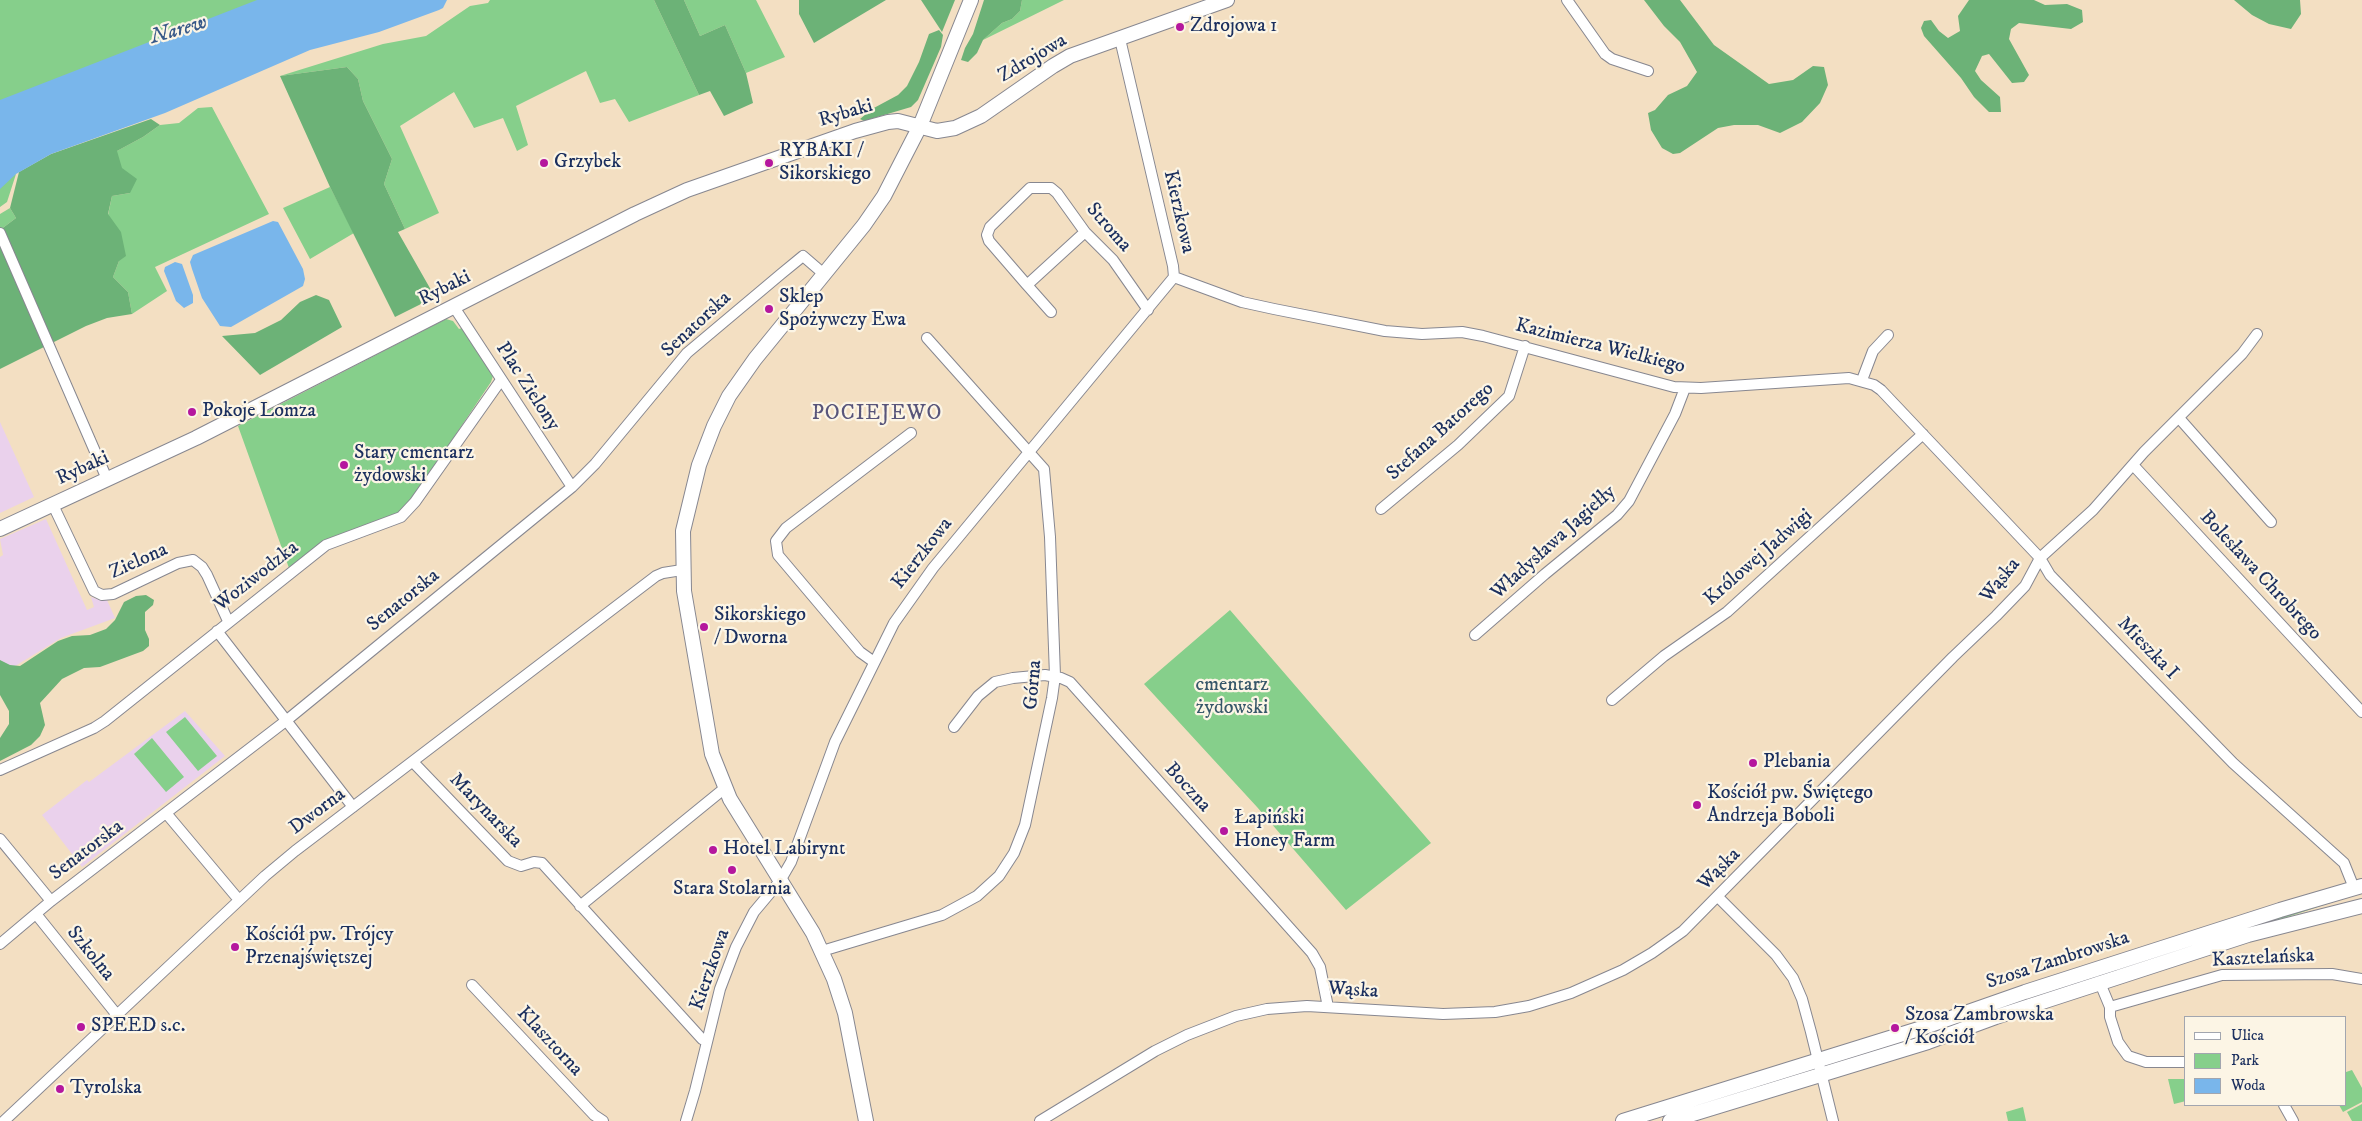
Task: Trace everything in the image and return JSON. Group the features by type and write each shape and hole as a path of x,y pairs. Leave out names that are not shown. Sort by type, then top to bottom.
{"street":[{"path":"866,1121 845,1013 834,979 822,951 725,788 709,743 693,654 682,570 684,531 690,500 703,454 720,413 743,375 825,276 884,196 920,126 971,0"},
{"name":"Zdrojowa","path":"920,126 942,131 965,124 1063,60 1227,0"},
{"path":"1567,0 1605,54 1612,59 1648,71"},
{"name":"Kierzkowa","path":"686,1121 720,989 739,940 754,912 780,881 802,839 835,742 894,623 912,595 1174,277 1120,40"},
{"name":"Rybaki","path":"0,529 196,438 634,214 699,185 876,125 898,121 920,126"},
{"name":"Stroma","path":"1028,284 989,241 987,235 990,227 1030,188 1046,187 1054,190 1085,232 1113,260 1148,310"},
{"path":"1051,312 1028,284 1085,232"},
{"path":"0,234 107,479"},
{"name":"Senatorska","path":"0,944 51,901 286,720 572,486 595,464 688,353 803,256 825,276"},
{"name":"Kazimierza Wielkiego","path":"1174,277 1242,302 1385,332 1422,334 1462,332 1525,346 1660,384 1685,388 1832,379 1862,380 1881,390 2040,558"},
{"name":"Plac Zielony","path":"454,307 572,486"},
{"name":"Wąska","path":"1040,1121 1174,1040 1215,1023 1266,1009 1328,1006 1458,1014 1495,1012 1529,1006 1571,993 1634,965 1683,931 1718,897 1953,656 2025,586 2040,558 2093,510 2133,464 2242,354 2257,334"},
{"path":"1862,380 1873,351 1888,335"},
{"name":"Górna","path":"822,951 942,915 977,896 999,876 1014,853 1024,825 1046,730 1055,676 1046,478 1041,465 928,338"},
{"name":"Stefana Batorego","path":"1381,509 1458,445 1510,396 1525,346"},
{"name":"Woziwodzka","path":"0,770 100,725 330,542 392,522 405,514 501,380"},
{"name":"Władysława Jagiełły","path":"1475,635 1545,574 1600,530 1630,501 1678,409 1685,388"},
{"path":"2179,418 2272,522"},
{"path":"874,662 860,652 778,555 776,541 786,528 911,433"},
{"name":"Królowej Jadwigi","path":"1612,700 1664,656 1727,612 1923,434"},
{"name":"Bolesława Chrobrego","path":"2133,464 2362,712"},
{"name":"Zielona","path":"53,505 90,585 97,593 112,594 178,563 193,560 202,567 207,575 228,622"},
{"name":"Mieszka I","path":"2040,558 2050,575 2233,763 2344,863 2358,887"},
{"name":"Dworna","path":"4,1121 265,876 656,576 662,573 682,570"},
{"path":"217,630 353,807"},
{"path":"954,727 978,696 996,682 1012,678 1055,676"},
{"name":"Boczna","path":"1055,676 1074,686 1096,714 1312,953 1320,967 1328,1006"},
{"name":"Marynarska","path":"414,762 508,861 521,866 534,862 542,863 702,1038 707,1041"},
{"path":"580,906 725,788"},
{"path":"166,813 239,900"},
{"path":"0,839 51,901"},
{"name":"Szosa Zambrowska","path":"1623,1121 2358,887"},
{"path":"2338,892 2343,912"},
{"path":"1718,897 1776,954 1793,978 1802,999 1833,1121"},
{"name":"Szosa Zambrowska","path":"1670,1121 1928,1042 2248,935 2362,906"},
{"name":"Szkolna","path":"36,914 117,1015"},
{"name":"Kasztelańska","path":"2110,1007 2222,975 2332,974 2362,979"},
{"path":"2100,983 2110,1007 2110,1017 2118,1042 2128,1056 2146,1062 2184,1062"},
{"name":"Klasztorna","path":"472,985 594,1115 603,1121"},
{"path":"2285,1106 2293,1121"}],"shaded area":[{"path":"0,422 34,497 0,513"},
{"path":"46,519 87,610 94,607 91,597 107,600 115,618 61,638 12,668 0,664 0,557 3,555 0,539"},
{"path":"185,711 225,756 82,867 42,815 87,780 89,782"}],"green space":[{"path":"0,0 412,0 0,169"},
{"path":"490,0 654,0 699,95 629,122 615,99 600,103 586,71 516,106 528,145 517,151 503,118 474,128 454,92 400,126 439,213 405,229 384,184 392,159 363,101 358,79 347,67 280,76 383,44 426,36 470,6 488,3"},
{"path":"654,0 684,0 700,36 725,25 746,73 753,103 724,116 710,91 699,95"},
{"path":"684,0 756,0 785,57 746,73 725,25 700,36"},
{"path":"799,0 886,0 814,43 799,14"},
{"path":"921,0 955,0 942,32"},
{"path":"984,0 1022,0 1020,11 1012,19 1002,23 983,40 977,53 968,62 961,60 973,34"},
{"path":"1022,0 1064,0 983,40 1002,23 1012,19 1020,11"},
{"path":"1644,0 1680,0 1714,45 1769,84 1793,80 1813,66 1824,67 1828,85 1820,103 1802,122 1780,133 1758,125 1734,125 1718,128 1680,153 1673,154 1662,148 1651,130 1648,113 1655,110 1668,95 1687,86 1697,72 1680,42 1664,26"},
{"path":"1969,0 2034,0 2045,5 2067,4 2082,10 2083,22 2071,29 2019,23 2011,29 2009,39 2029,75 2024,82 2012,83 1989,54 1982,56 1975,71 1981,80 2000,97 2001,112 1989,112 1974,97 1961,78 1924,36 1921,28 1924,21 1931,20 1939,31 1948,38 1960,31 1958,16"},
{"path":"2234,0 2300,0 2301,14 2291,29 2269,24 2252,15"},
{"path":"939,30 943,35 941,47 918,100 911,107 864,121 860,119 872,109 898,95 907,86 919,62 929,34"},
{"path":"347,67 358,79 363,101 392,159 384,184 405,229 398,232 435,297 395,317 330,187 280,76"},
{"path":"212,107 269,214 155,267 167,291 132,314 128,292 113,277 119,261 108,215 112,196 130,193 115,152 143,137 160,125 179,123 198,108"},
{"path":"151,119 160,125 117,151 122,168 137,179 130,193 112,196 108,214 121,232 126,256 119,261 113,277 128,292 132,314 107,318 86,326 0,369 0,230 16,218 10,208 19,172 51,154"},
{"path":"16,174 7,202 0,207 0,181"},
{"path":"330,187 354,233 310,259 283,208"},
{"path":"10,208 16,218 0,230 0,214"},
{"path":"316,295 329,300 342,327 260,375 222,336 255,333 281,320 300,302"},
{"name":"Stary cmentarz żydowski","path":"446,319 453,321 459,329 462,328 493,376 491,382 409,504 393,516 324,540 289,568 238,426"},
{"path":"146,595 154,600 153,605 145,612 145,630 149,639 149,646 143,651 100,667 84,668 62,679 40,703 45,725 40,736 31,745 0,761 0,738 9,724 9,711 0,695 0,660 10,665 20,666 58,641 72,636 90,635 106,629 115,620 124,602 136,596"},
{"name":"cmentarz żydowski","path":"1230,610 1431,843 1346,910 1257,807 1144,684"},
{"path":"185,717 217,756 198,771 166,732"},
{"path":"152,738 184,777 166,792 134,754"},
{"path":"2339,900 1927,1036 1829,1065 2312,906"},
{"path":"2352,1070 2362,1088 2362,1102 2343,1112 2340,1106 2347,1106 2347,1072"},
{"path":"2168,1079 2184,1079 2184,1102 2174,1104"},
{"path":"2362,1104 2362,1121 2352,1121 2347,1112"},
{"path":"2023,1107 2026,1121 2008,1121 2006,1112"}],"water":[{"name":"Narew","path":"257,0 447,0 443,8 439,10 379,32 310,50 165,113 51,154 16,174 0,189 0,100"},
{"path":"273,221 278,222 303,269 305,279 303,286 231,327 220,326 202,298 190,262 193,255"},
{"path":"175,262 182,264 193,295 193,303 184,308 176,301 164,271 165,267"}],"place":[{"name":"Zdrojowa 1","path":"1180,27"},
{"name":"Grzybek","path":"544,163"},
{"name":"RYBAKI / Sikorskiego","path":"769,163"},
{"name":"Sklep Spożywczy Ewa","path":"769,309"},
{"name":"Pokoje Lomza","path":"192,412"},
{"name":"Stary cmentarz żydowski","path":"344,465"},
{"name":"Sikorskiego / Dworna","path":"704,627"},
{"name":"Plebania","path":"1753,763"},
{"name":"Kościół pw. Świętego Andrzeja Boboli","path":"1697,805"},
{"name":"Łapiński Honey Farm","path":"1224,831"},
{"name":"Hotel Labirynt","path":"713,850"},
{"name":"Stara Stolarnia","path":"732,870"},
{"name":"Kościół pw. Trójcy Przenajświętszej","path":"235,947"},
{"name":"SPEED s.c.","path":"81,1027"},
{"name":"Szosa Zambrowska / Kościół","path":"1895,1028"},
{"name":"Tyrolska","path":"60,1089"}],"district":[{"name":"POCIEJEWO","path":"877,415"}]}
